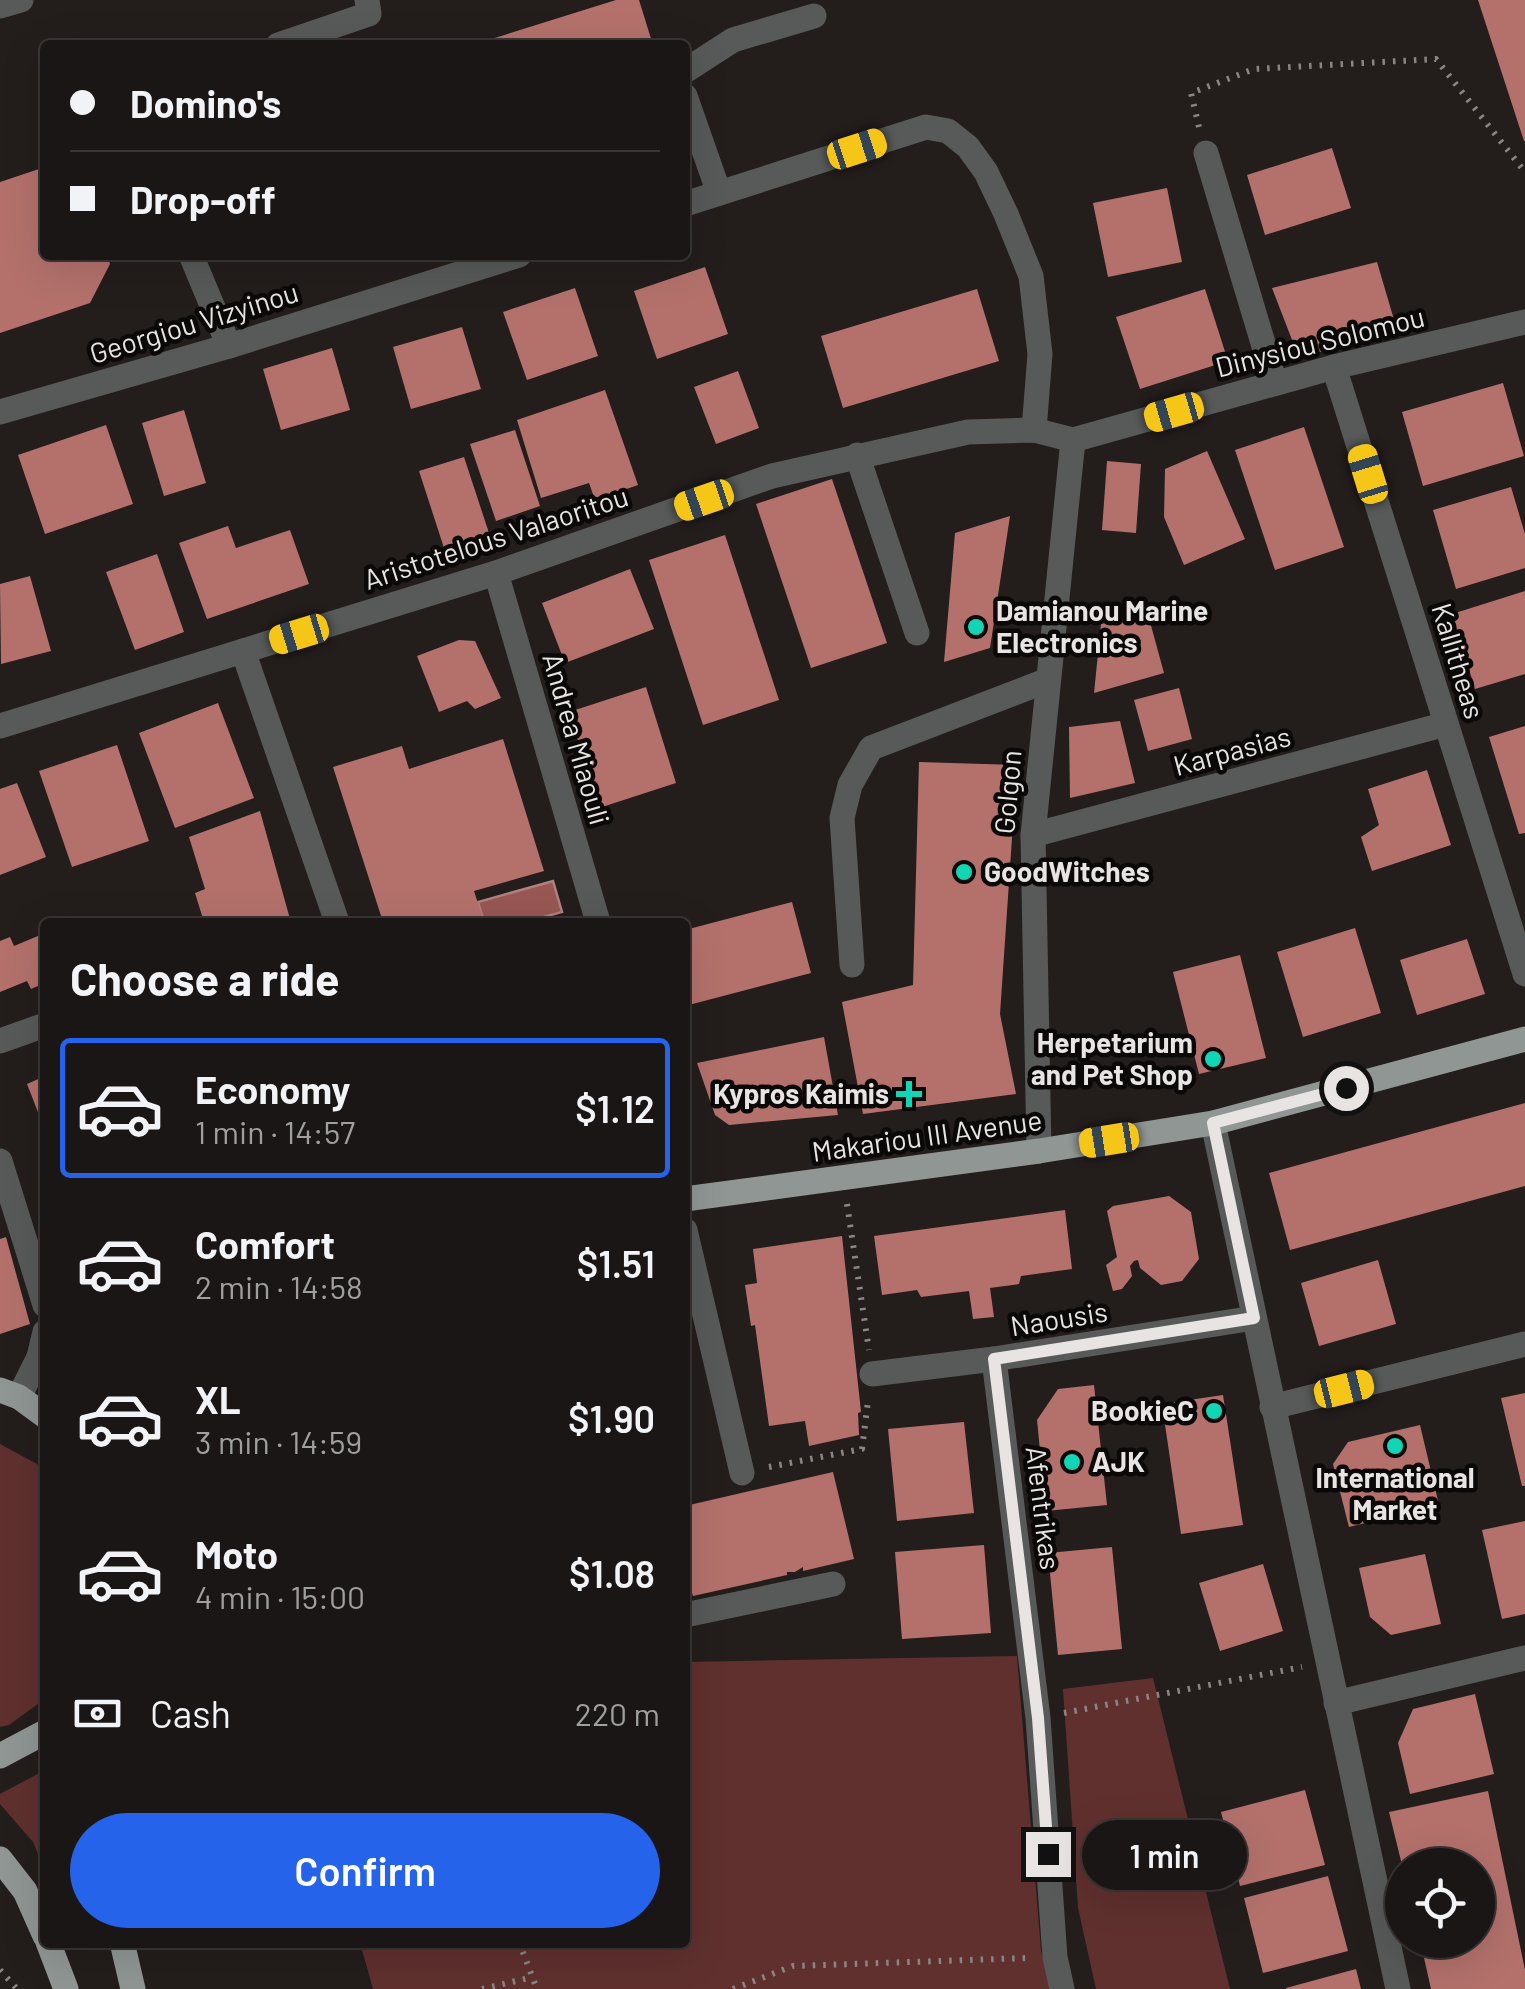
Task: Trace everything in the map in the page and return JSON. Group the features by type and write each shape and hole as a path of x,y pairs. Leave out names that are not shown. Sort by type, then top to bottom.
{"main road":[{"name":"Makariou III Avenue","path":"690,1198 1213,1123 1525,1040"},
{"path":"10,1394 40,1392"},
{"path":"10,1394 40,1413"},
{"path":"0,1756 40,1735"},
{"path":"0,1859 25,1891 40,1925"},
{"path":"50,1948 66,1989"},
{"path":"123,1948 133,1989"}],"street":[{"path":"0,6 21,0"},
{"path":"293,40 370,14 368,0"},
{"path":"690,68 733,40 814,16"},
{"path":"690,111 718,193"},
{"path":"690,201 926,128 948,130 968,146 986,172 1031,276 1040,354 1034,430"},
{"path":"1206,153 1275,383"},
{"path":"194,260 229,346"},
{"name":"Georgiou Vizyinou","path":"0,412 229,346 503,260"},
{"name":"Dinysiou Solomou","path":"1073,440 1334,367 1525,322"},
{"name":"Kallitheas","path":"1334,367 1525,974"},
{"name":"Aristotelous Valaoritou","path":"0,726 496,573 772,476 968,432 1034,430 1073,440"},
{"name":"Golgon","path":"1039,1151 1033,835 1073,440"},
{"path":"857,455 917,633"},
{"name":"Andrea Miaouli","path":"496,573 597,918"},
{"path":"243,651 335,918"},
{"path":"852,965 842,818 850,784 871,748 1048,680"},
{"name":"Karpasias","path":"1033,835 1446,724"},
{"path":"0,1041 40,1028"},
{"path":"1213,1123 1398,1989"},
{"path":"0,1162 40,1290"},
{"path":"690,1251 742,1473"},
{"name":"Naousis","path":"872,1374 1254,1318"},
{"path":"1272,1407 1525,1344"},
{"path":"10,1394 40,1352"},
{"name":"Afentrikas","path":"994,1359 1038,1718 1055,1957"},
{"path":"690,1614 833,1584"},
{"path":"1336,1703 1525,1658"},
{"path":"1055,1957 1062,1989"}],"path":[{"path":"1206,153 1191,93 1254,68 1436,60 1525,172"},
{"path":"742,1473 862,1449 872,1374 843,1178"},
{"path":"1038,1718 1328,1662"},
{"path":"521,1948 537,1989"},
{"path":"733,1989 793,1966 1055,1957"},
{"path":"0,1970 18,1989"},
{"path":"482,1989 532,1977"}],"shaded area":[{"path":"553,881 562,912 540,918 483,918 478,902"},
{"path":"0,1444 40,1468 40,1703 0,1727"},
{"path":"1017,1656 1041,1950 1050,1989 373,1989 361,1948 690,1948 690,1662"},
{"path":"1153,1678 1230,1989 1096,1989 1078,1908 1063,1689"},
{"path":"40,1773 40,1858 33,1842 0,1804 0,1794"}],"building":[{"path":"616,0 639,0 651,40 488,40"},
{"path":"1478,0 1525,0 1525,141 1524,141"},
{"path":"1332,148 1351,208 1265,235 1247,175"},
{"path":"40,169 40,260 109,260 110,264 90,303 0,333 0,182"},
{"path":"1167,188 1182,262 1108,277 1093,203"},
{"path":"1377,262 1397,330 1299,358 1272,288"},
{"path":"705,267 728,334 657,359 634,291"},
{"path":"575,288 598,356 527,380 503,312"},
{"path":"977,289 999,361 843,408 821,336"},
{"path":"1205,289 1228,361 1140,389 1116,317"},
{"path":"462,327 481,389 411,409 393,347"},
{"path":"332,348 350,410 281,430 263,369"},
{"path":"738,371 759,428 716,444 694,387"},
{"path":"1503,383 1524,456 1423,486 1402,412"},
{"path":"605,390 638,485 595,500 589,483 541,498 517,420"},
{"path":"184,410 206,483 164,496 142,423"},
{"path":"106,425 133,504 45,534 18,455"},
{"path":"1304,427 1344,547 1275,570 1235,450"},
{"path":"515,430 540,506 496,521 470,444"},
{"path":"1207,451 1245,539 1184,565 1164,517 1165,469"},
{"path":"464,457 489,533 444,548 419,471"},
{"path":"1107,461 1141,464 1136,533 1102,530"},
{"path":"832,479 887,643 811,668 756,504"},
{"path":"1511,487 1525,534 1525,568 1456,589 1433,510"},
{"path":"1010,516 990,648 944,662 955,533"},
{"path":"228,526 236,548 290,530 309,584 207,619 179,543"},
{"path":"725,535 779,700 703,725 649,560"},
{"path":"157,554 184,632 135,650 106,572"},
{"path":"630,569 654,629 565,663 542,603"},
{"path":"30,576 51,651 1,664 0,584"},
{"path":"1525,591 1525,674 1475,689 1452,614"},
{"path":"1147,611 1164,673 1094,693 1101,624"},
{"path":"459,640 475,641 501,698 475,709 467,701 439,712 417,656"},
{"path":"646,687 676,783 599,808 569,712"},
{"path":"1179,688 1192,739 1148,751 1134,700"},
{"path":"218,703 254,798 175,828 139,733"},
{"path":"1120,721 1135,783 1070,798 1069,727"},
{"path":"1525,726 1525,833 1519,834 1489,737"},
{"path":"503,739 544,871 474,891 483,918 382,918 333,767 402,746 409,769"},
{"path":"117,745 149,841 72,867 39,771"},
{"path":"919,762 1017,765 1000,1014 1016,1094 863,1114 842,1002 913,985"},
{"path":"1427,770 1451,845 1372,871 1361,837 1379,825 1368,789"},
{"path":"17,783 46,857 0,875 0,789"},
{"path":"260,811 290,918 203,918 195,893 205,889 189,837"},
{"path":"792,902 811,973 690,1005 690,929"},
{"path":"1355,928 1381,1013 1303,1037 1277,952"},
{"path":"40,935 40,985 31,989 27,981 0,992 0,941 10,937 14,946"},
{"path":"1467,939 1485,994 1417,1015 1400,960"},
{"path":"1240,955 1266,1058 1199,1074 1173,972"},
{"path":"824,1037 838,1115 729,1125 715,1115 697,1063"},
{"path":"40,1078 40,1117 27,1084"},
{"path":"1525,1103 1525,1186 1290,1250 1269,1173"},
{"path":"1169,1196 1191,1212 1199,1259 1182,1281 1161,1285 1140,1268 1138,1260 1134,1261 1130,1266 1132,1276 1122,1289 1113,1291 1106,1265 1117,1257 1107,1211 1113,1206"},
{"path":"1065,1210 1072,1269 1021,1276 1019,1284 990,1288 994,1317 973,1319 969,1291 921,1297 917,1290 882,1295 874,1236"},
{"path":"842,1236 861,1412 859,1435 809,1446 805,1421 769,1426 755,1325 751,1326 745,1285 757,1283 753,1249"},
{"path":"6,1237 30,1324 0,1334 0,1239"},
{"path":"1378,1260 1396,1324 1319,1346 1301,1283"},
{"name":"AJK","path":"1094,1385 1107,1505 1046,1511 1037,1420 1058,1389"},
{"path":"1525,1393 1525,1486 1522,1486 1501,1398"},
{"path":"1223,1395 1243,1525 1181,1534 1162,1404"},
{"path":"964,1422 974,1513 897,1521 888,1429"},
{"path":"1420,1425 1439,1505 1349,1527 1333,1464 1348,1442"},
{"path":"833,1472 854,1559 803,1571 803,1567 787,1575 693,1596 690,1505"},
{"path":"1525,1521 1525,1614 1502,1619 1482,1530"},
{"path":"984,1545 991,1633 902,1639 895,1552"},
{"path":"1112,1547 1122,1649 1058,1655 1048,1553"},
{"path":"1425,1554 1441,1624 1391,1635 1370,1617 1359,1568"},
{"path":"1263,1564 1283,1631 1220,1651 1199,1583"},
{"path":"1475,1694 1494,1774 1410,1794 1398,1743 1413,1709"},
{"path":"1305,1790 1325,1865 1240,1886 1221,1812"},
{"path":"1488,1791 1525,1970 1525,1989 1431,1989 1424,1958 1495,1958 1495,1848 1398,1848 1389,1812"},
{"path":"1328,1876 1348,1951 1263,1973 1244,1898"},
{"path":"1356,1969 1361,1989 1286,1989 1286,1988"}],"place":[{"name":"Damianou Marine Electronics","path":"976,627"},
{"name":"GoodWitches","path":"964,872"},
{"name":"Herpetarium and Pet Shop","path":"1213,1059"},
{"name":"Kypros Kaimis","path":"909,1094"},
{"name":"BookieC","path":"1214,1411"},
{"name":"International Market","path":"1395,1446"},
{"name":"AJK","path":"1072,1462"}],"route":[{"path":"1048,1854 1038,1718 994,1359 1254,1318 1213,1123 1346,1088"}]}
